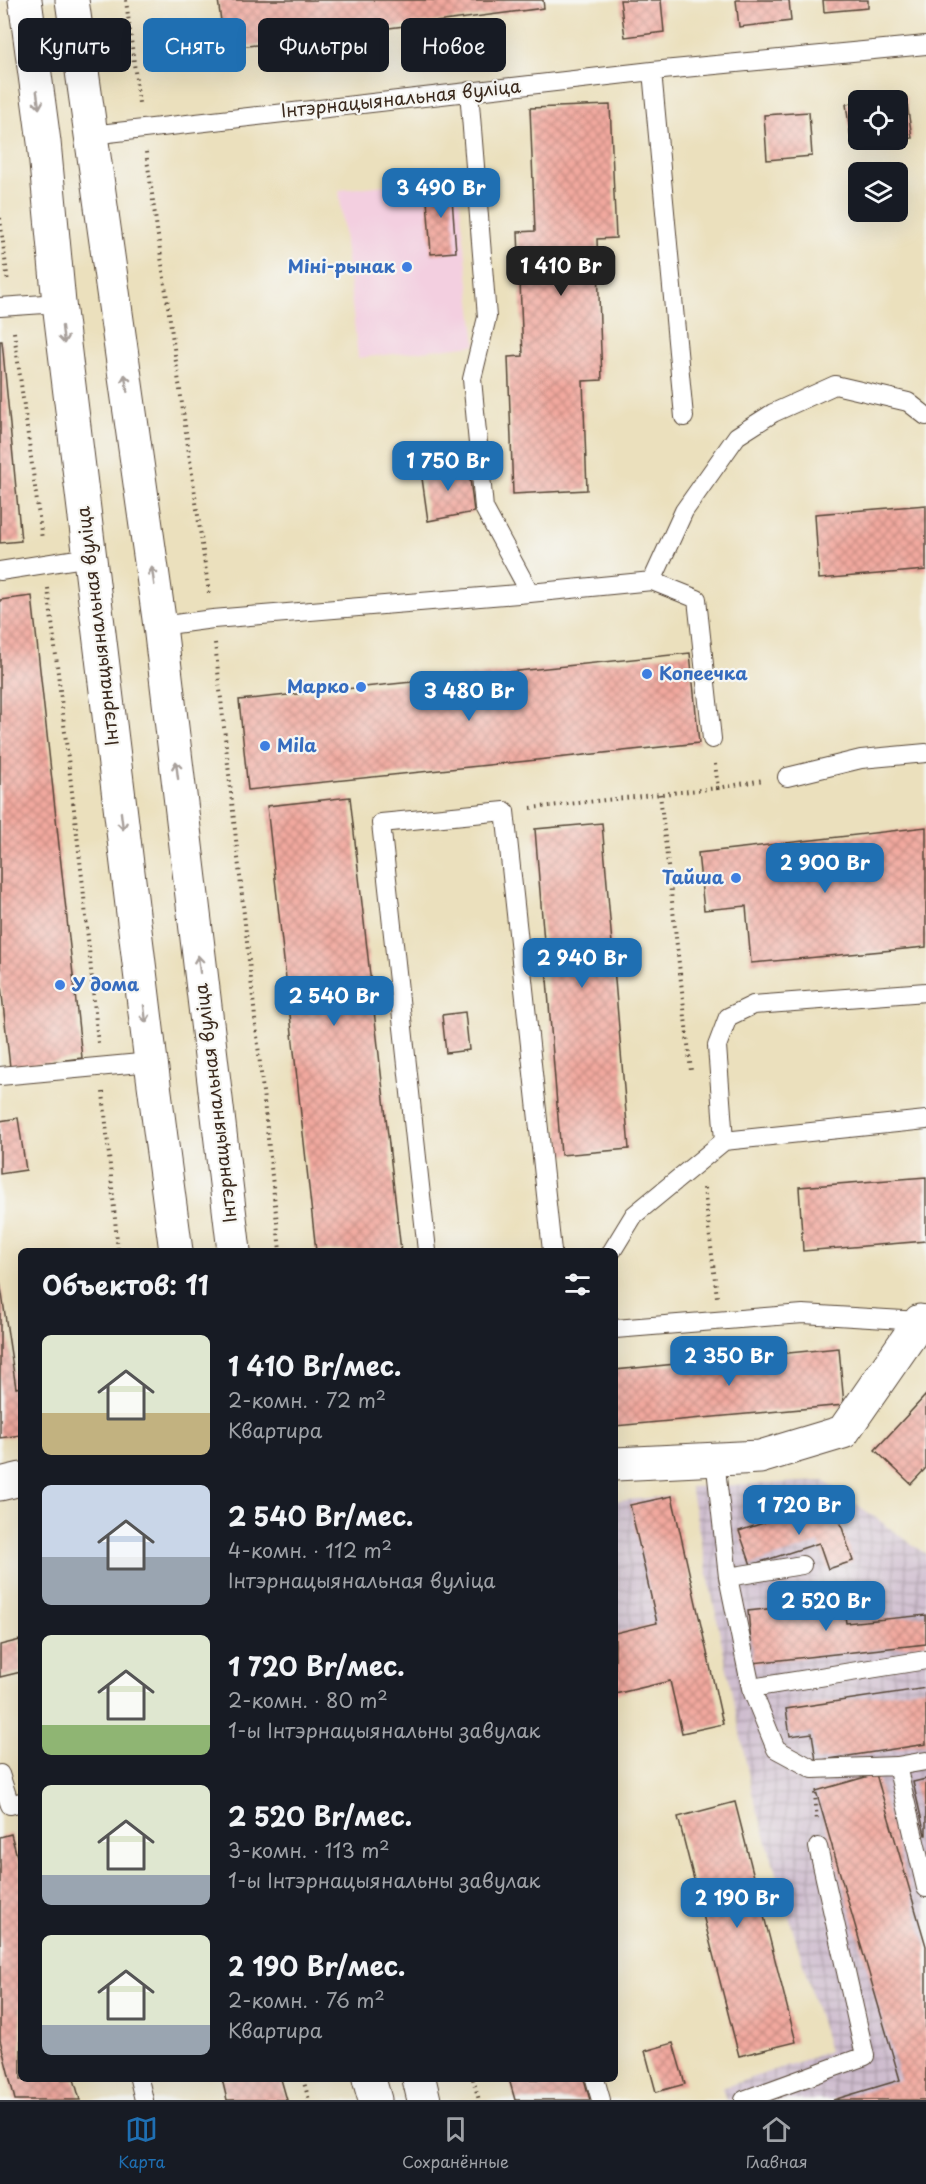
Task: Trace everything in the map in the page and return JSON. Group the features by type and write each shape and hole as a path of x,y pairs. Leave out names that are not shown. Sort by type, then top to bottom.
{"main road":[{"name":"Інтэрнацыянальная вуліца","path":"24,0 44,142 59,303 176,1248"},
{"name":"Інтэрнацыянальная вуліца","path":"72,0 160,626 234,1248"},
{"path":"44,142 91,135"},
{"path":"618,1464 760,1457 843,1432 924,1323"},
{"path":"0,1484 18,1480"},
{"path":"370,2082 375,2100"},
{"path":"420,2082 424,2100"}],"lane":[{"name":"Інтэрнацыянальная вуліца","path":"91,135 652,71 926,45"},
{"path":"652,71 684,417"},
{"path":"469,92 487,317 472,379 484,508 530,593"},
{"path":"5,307 59,303"},
{"path":"652,581 684,511 737,436 773,413 835,385 908,402 926,416"},
{"path":"0,571 90,557"},
{"path":"160,626 213,619 652,581 697,599 712,739"},
{"path":"787,777 861,759 926,753"},
{"path":"427,1248 381,823 505,811 552,1248"},
{"path":"724,1141 717,1046 728,1017 753,1005 926,992"},
{"path":"0,1076 151,1062"},
{"path":"614,1248 634,1215 724,1141 926,1120"},
{"path":"618,1329 802,1314 924,1323"},
{"path":"715,1459 728,1577 752,1688 776,1749 813,1769 897,1766 926,1761"},
{"path":"728,1577 802,1565"},
{"path":"752,1688 926,1660"},
{"path":"897,1766 922,1860 926,1888"},
{"path":"0,1774 10,1804 18,1803"},
{"path":"744,2100 865,2056 818,1847"},
{"path":"140,2082 144,2100"},
{"path":"596,2082 601,2100"}],"path":[{"path":"0,218 5,307 45,564 83,886 118,1248"},
{"path":"712,739 718,788"},
{"path":"505,811 718,788 752,782"},
{"path":"660,794 692,1080"},
{"path":"701,1159 720,1321"},
{"path":"813,1769 818,1847"},
{"path":"304,2082 309,2100"},
{"path":"474,2082 479,2100"}],"shaded area":[{"name":"Міні-рынак","path":"457,177 476,345 358,358 339,190"},
{"path":"824,1481 926,1554 926,2100 726,2100 722,2088 829,2051 752,1792 690,1487"},
{"path":"672,1496 723,1724 682,1733 670,1681 618,1693 618,1501"}],"building":[{"path":"218,0 543,0 544,8 466,18 401,18 401,26 389,28 389,18 258,18 258,45 246,46 246,18 221,18"},
{"path":"620,0 661,0 664,32 625,37"},
{"path":"736,0 789,0 791,21 739,27"},
{"path":"823,0 868,0 868,8 824,12"},
{"path":"610,105 616,238 597,239 602,380 583,381 587,490 513,494 508,357 523,356 518,232 535,231 530,108"},
{"path":"908,110 912,138 908,139"},
{"path":"809,112 812,156 767,160 764,115"},
{"path":"451,185 456,252 431,254 426,187"},
{"path":"0,341 2,341 21,541 0,543"},
{"path":"468,463 474,512 428,521 421,471"},
{"path":"926,505 926,570 819,579 815,514"},
{"path":"32,596 82,1058 10,1067 0,977 0,600"},
{"path":"690,653 699,743 248,790 239,700"},
{"path":"350,797 401,1248 316,1248 267,806"},
{"path":"602,823 629,1149 561,1155 535,829"},
{"path":"926,827 926,947 751,963 746,906 704,910 698,853"},
{"path":"465,1012 469,1050 446,1053 442,1015"},
{"path":"18,1118 26,1170 0,1174 0,1121"},
{"path":"926,1177 926,1241 803,1251 799,1187"},
{"path":"0,1281 16,1388 18,1388 18,1435 0,1438"},
{"path":"839,1348 844,1405 618,1426 618,1370"},
{"path":"926,1395 926,1468 911,1484 875,1450"},
{"path":"672,1496 723,1724 682,1733 670,1681 618,1693 618,1632 657,1623 630,1505"},
{"path":"833,1500 853,1561 828,1569 819,1543 751,1565 739,1531"},
{"path":"843,1601 846,1623 926,1615 926,1644 753,1663 748,1611"},
{"path":"18,1640 18,1673 0,1677 0,1645"},
{"path":"926,1688 926,1744 816,1761 812,1733 790,1736 786,1709"},
{"path":"876,1774 926,1946 926,2100 833,2100 900,2080 816,1791"},
{"path":"926,1779 926,1835 925,1835 913,1782"},
{"path":"735,1802 796,2042 739,2056 678,1817"},
{"path":"11,1834 18,1860 18,2082 75,2082 80,2100 15,2100 0,2040 0,1837"},
{"path":"673,2043 685,2084 656,2092 645,2051"},
{"path":"223,2082 282,2082 287,2100 227,2100"},
{"path":"510,2082 585,2082 590,2100 515,2100"}],"place":[{"name":"Міні-рынак","path":"407,267"},
{"name":"Копеечка","path":"647,674"},
{"name":"Марко","path":"361,687"},
{"name":"Mila","path":"265,746"},
{"name":"Тайша","path":"736,878"},
{"name":"У дома","path":"60,985"}]}
